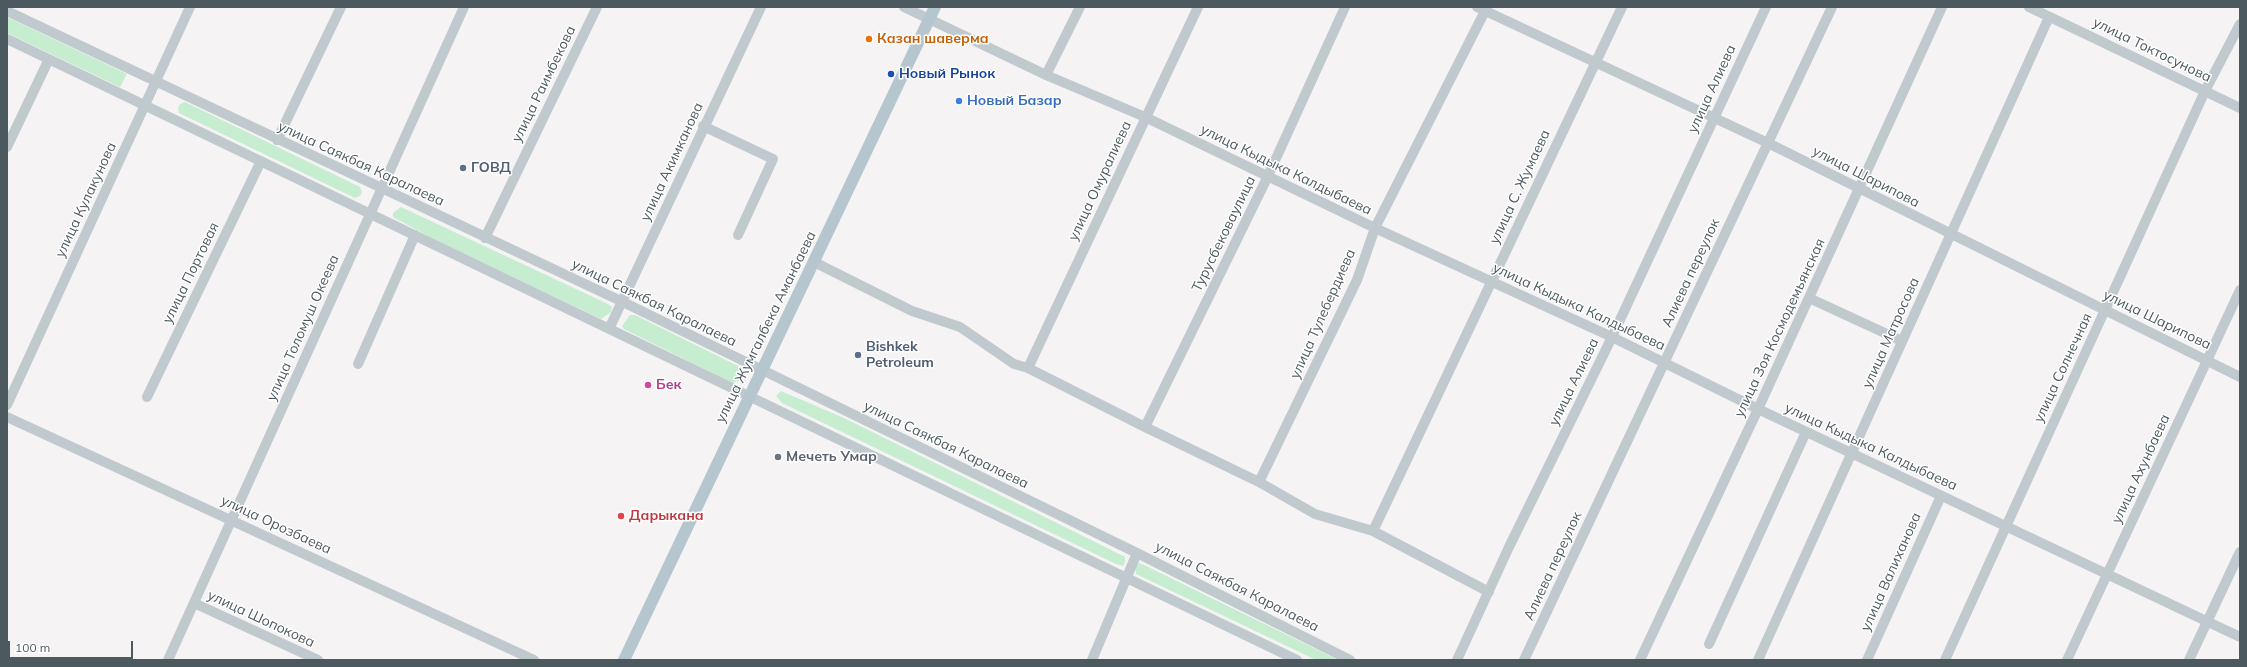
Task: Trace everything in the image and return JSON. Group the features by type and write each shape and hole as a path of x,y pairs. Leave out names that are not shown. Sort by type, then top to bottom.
{"main road":[{"name":"улица Жумгалбека Аманбаева","path":"624,660 760,370 814,262 935,7"}],"street":[{"name":"улица Кулакунова","path":"7,405 190,7"},
{"path":"277,140 341,7"},
{"name":"улица Толомуш Океева","path":"168,660 464,7"},
{"name":"улица Раимбекова","path":"485,238 597,7"},
{"name":"улица Акимканова","path":"609,329 623,302 703,126 760,7"},
{"name":"улица Кыдыка Калдыбаева","path":"904,7 930,18 1046,75 1145,117 1375,228 1612,337 1806,432 2240,637"},
{"path":"1046,75 1080,7"},
{"name":"улица Омуралиева","path":"1028,368 1198,7"},
{"name":"Турусбековаулица","path":"1145,427 1268,176 1345,7"},
{"name":"улица С. Жумаева","path":"1374,531 1594,62 1622,7"},
{"name":"улица Алиева","path":"1457,660 1612,337 1766,7"},
{"name":"Алиева переулок","path":"1524,660 1832,7"},
{"name":"улица Зоя Космодемьянская","path":"1640,660 1758,409 1942,7"},
{"name":"улица Токтосунова","path":"2029,7 2240,108"},
{"name":"улица Шарипова","path":"1483,8 1594,62 1768,143 2240,377"},
{"name":"улица Тулебердиева","path":"1259,482 1357,280 1375,228 1483,8"},
{"name":"улица Саякбая Каралаева","path":"7,11 155,83 623,302 1137,553 1350,660"},
{"name":"улица Матросова","path":"1758,660 2050,17"},
{"name":"улица Солнечная","path":"1945,660 2204,91 2240,24"},
{"path":"7,39 1297,660"},
{"path":"7,148 49,59"},
{"path":"703,126 773,159 738,236"},
{"name":"улица Портовая","path":"146,397 260,161"},
{"path":"358,364 415,235"},
{"path":"814,262 912,311 960,327 1014,364 1028,368 1259,482 1315,514 1374,531 1489,592"},
{"name":"улица Ахунбаева","path":"2066,660 2240,290"},
{"path":"1809,298 1902,341"},
{"name":"улица Орозбаева","path":"7,417 534,660"},
{"path":"1709,644 1806,432"},
{"name":"улица Валиханова","path":"1867,660 1941,496"},
{"path":"2189,660 2240,552"},
{"path":"1092,660 1128,579 1137,553"},
{"name":"улица Шопокова","path":"194,603 318,660"}],"green space":[{"path":"7,17 127,74 120,87 7,33"},
{"path":"185,102 360,187 362,192 360,196 355,198 179,113 178,108 180,104"},
{"path":"401,207 608,304 612,307 611,312 601,319 439,242 393,217 393,213"},
{"path":"630,315 635,315 740,367 744,375 741,380 732,383 624,329 622,326"},
{"path":"781,391 844,418 1125,557 1123,566 1116,564 782,403 776,396"},
{"path":"1139,563 1338,660 1316,660 1136,574 1135,567"}],"place":[{"name":"Казан шаверма","path":"869,39"},
{"name":"Новый Рынок","path":"891,74"},
{"name":"Новый Базар","path":"959,101"},
{"name":"ГОВД","path":"463,168"},
{"name":"Bishkek Petroleum","path":"858,355"},
{"name":"Бек","path":"648,385"},
{"name":"Мечеть Умар","path":"778,457"},
{"name":"Дарыкана","path":"621,516"}]}
